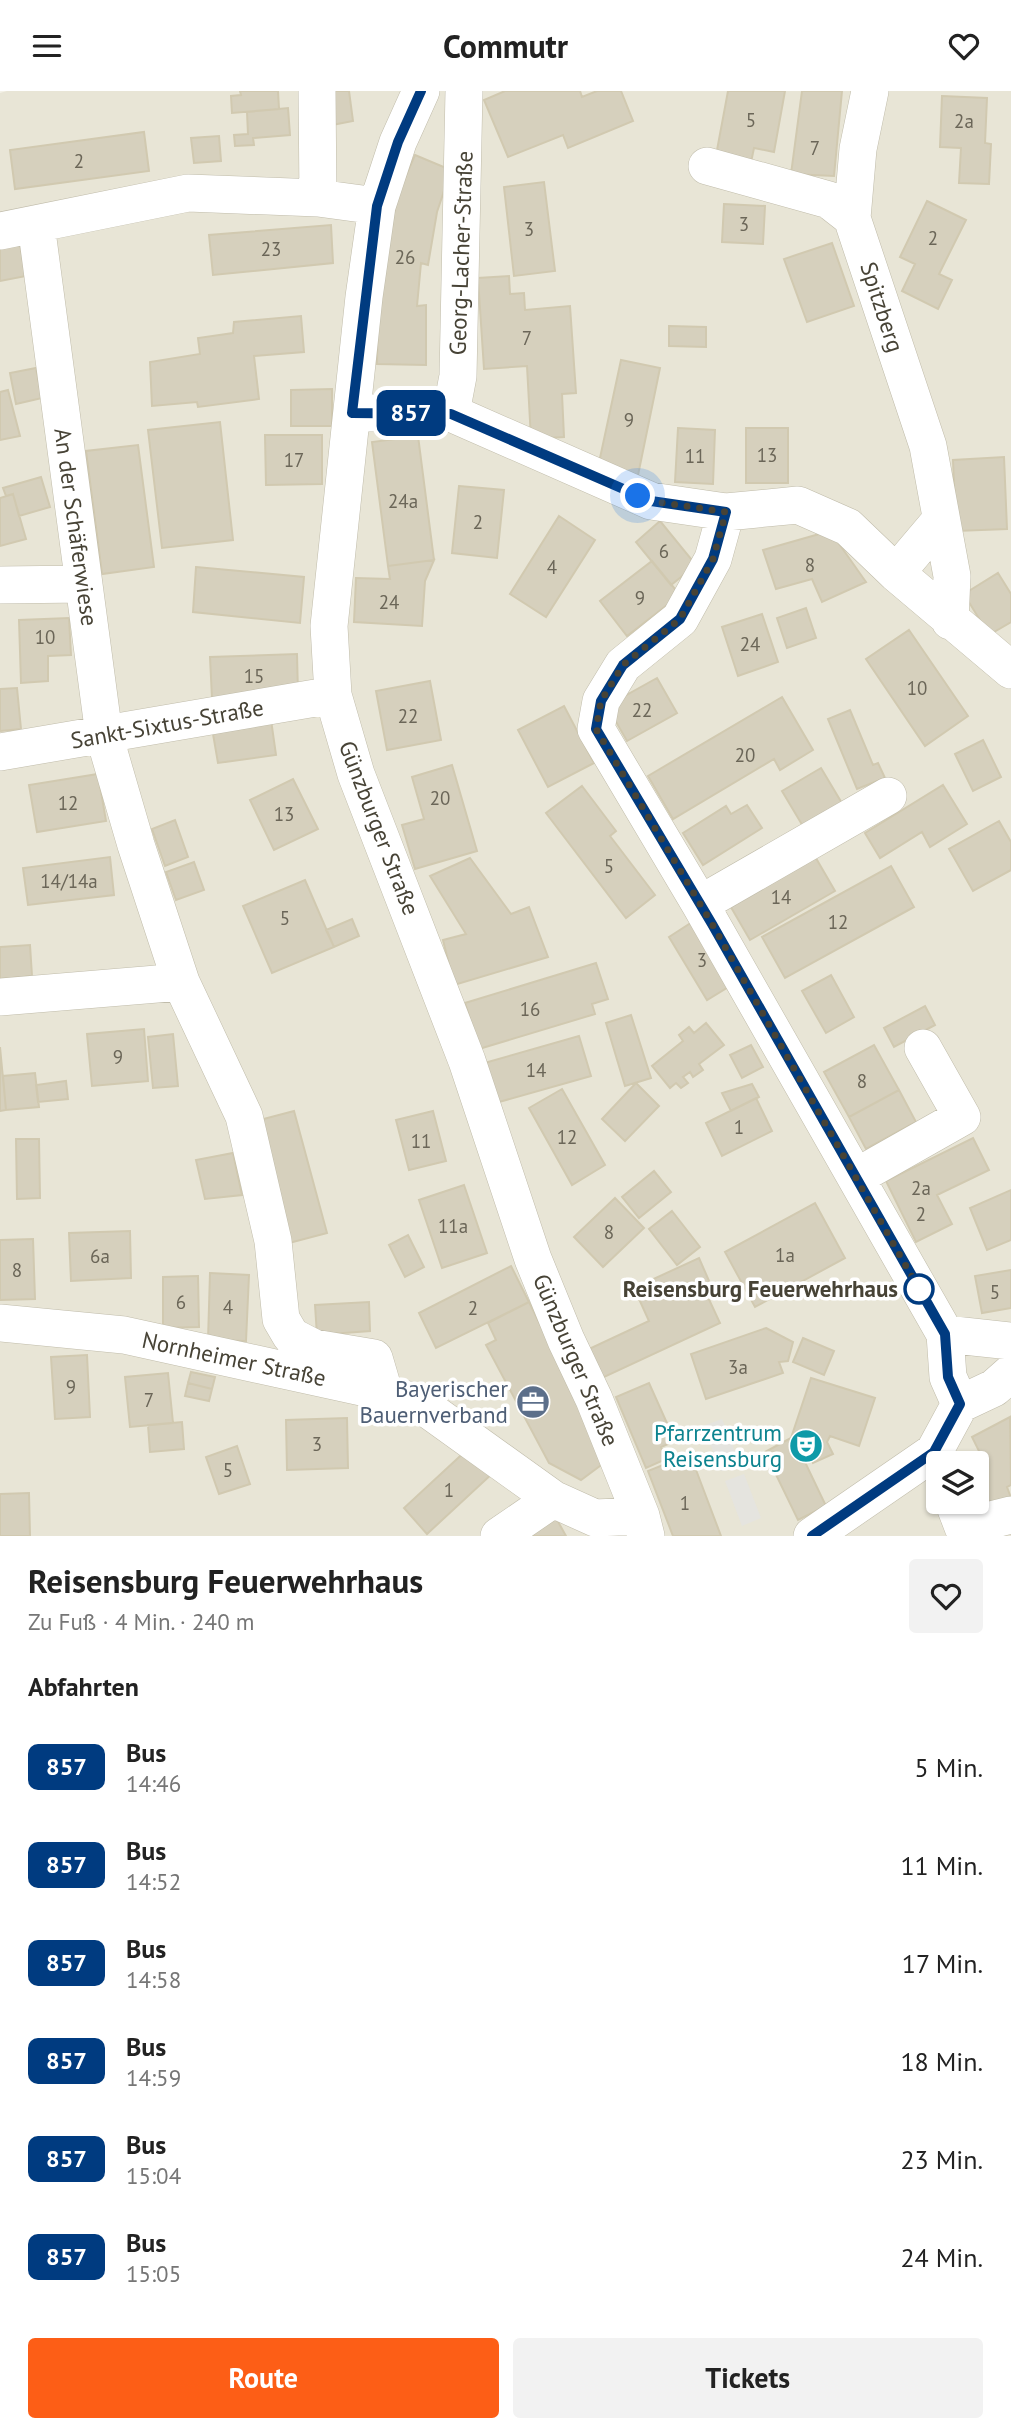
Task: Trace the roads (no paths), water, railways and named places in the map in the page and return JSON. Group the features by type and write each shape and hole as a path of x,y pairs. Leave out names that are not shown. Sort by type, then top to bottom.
{"street":[{"path":"317,91 318,198"},
{"name":"Günzburger Straße","path":"421,91 398,142 377,206 329,626 333,695 356,774 467,1062 533,1259 566,1340 594,1399 644,1526"},
{"name":"Georg-Lacher-Straße","path":"451,414 458,376 464,91"},
{"name":"Spitzberg","path":"870,91 858,149 852,218 928,446 952,576 950,621"},
{"path":"707,166 829,200 852,218"},
{"path":"0,231 188,193 318,198 377,206"},
{"name":"An der Schäferwiese","path":"36,224 104,735 136,845 181,982 244,1116 273,1241 281,1319 291,1336 314,1348 374,1358 384,1392"},
{"path":"352,413 451,414 651,501 726,512 798,505 848,527 950,621 1011,670"},
{"path":"726,512 713,559 680,619 623,665 601,701 596,729 700,904 945,1334 948,1377 960,1404"},
{"path":"896,573 940,521"},
{"path":"0,585 85,584"},
{"name":"Sankt-Sixtus-Straße","path":"0,752 333,695"},
{"path":"700,904 888,796"},
{"path":"0,997 181,982"},
{"path":"856,1177 962,1117 923,1048"},
{"name":"Nornheimer Straße","path":"0,1323 124,1335 384,1392 422,1405 553,1499 595,1518 644,1526"},
{"path":"945,1334 1011,1341"},
{"path":"939,1451 960,1404 994,1388 1011,1373"},
{"path":"812,1536 926,1463"},
{"path":"499,1536 553,1499"},
{"path":"958,1514 963,1527 1011,1515"}],"place":[{"name":"Reisensburg Feuerwehrhaus","path":"919,1289"},
{"name":"Bayerischer Bauernverband","path":"533,1402"},
{"name":"Pfarrzentrum Reisensburg","path":"806,1446"}]}
